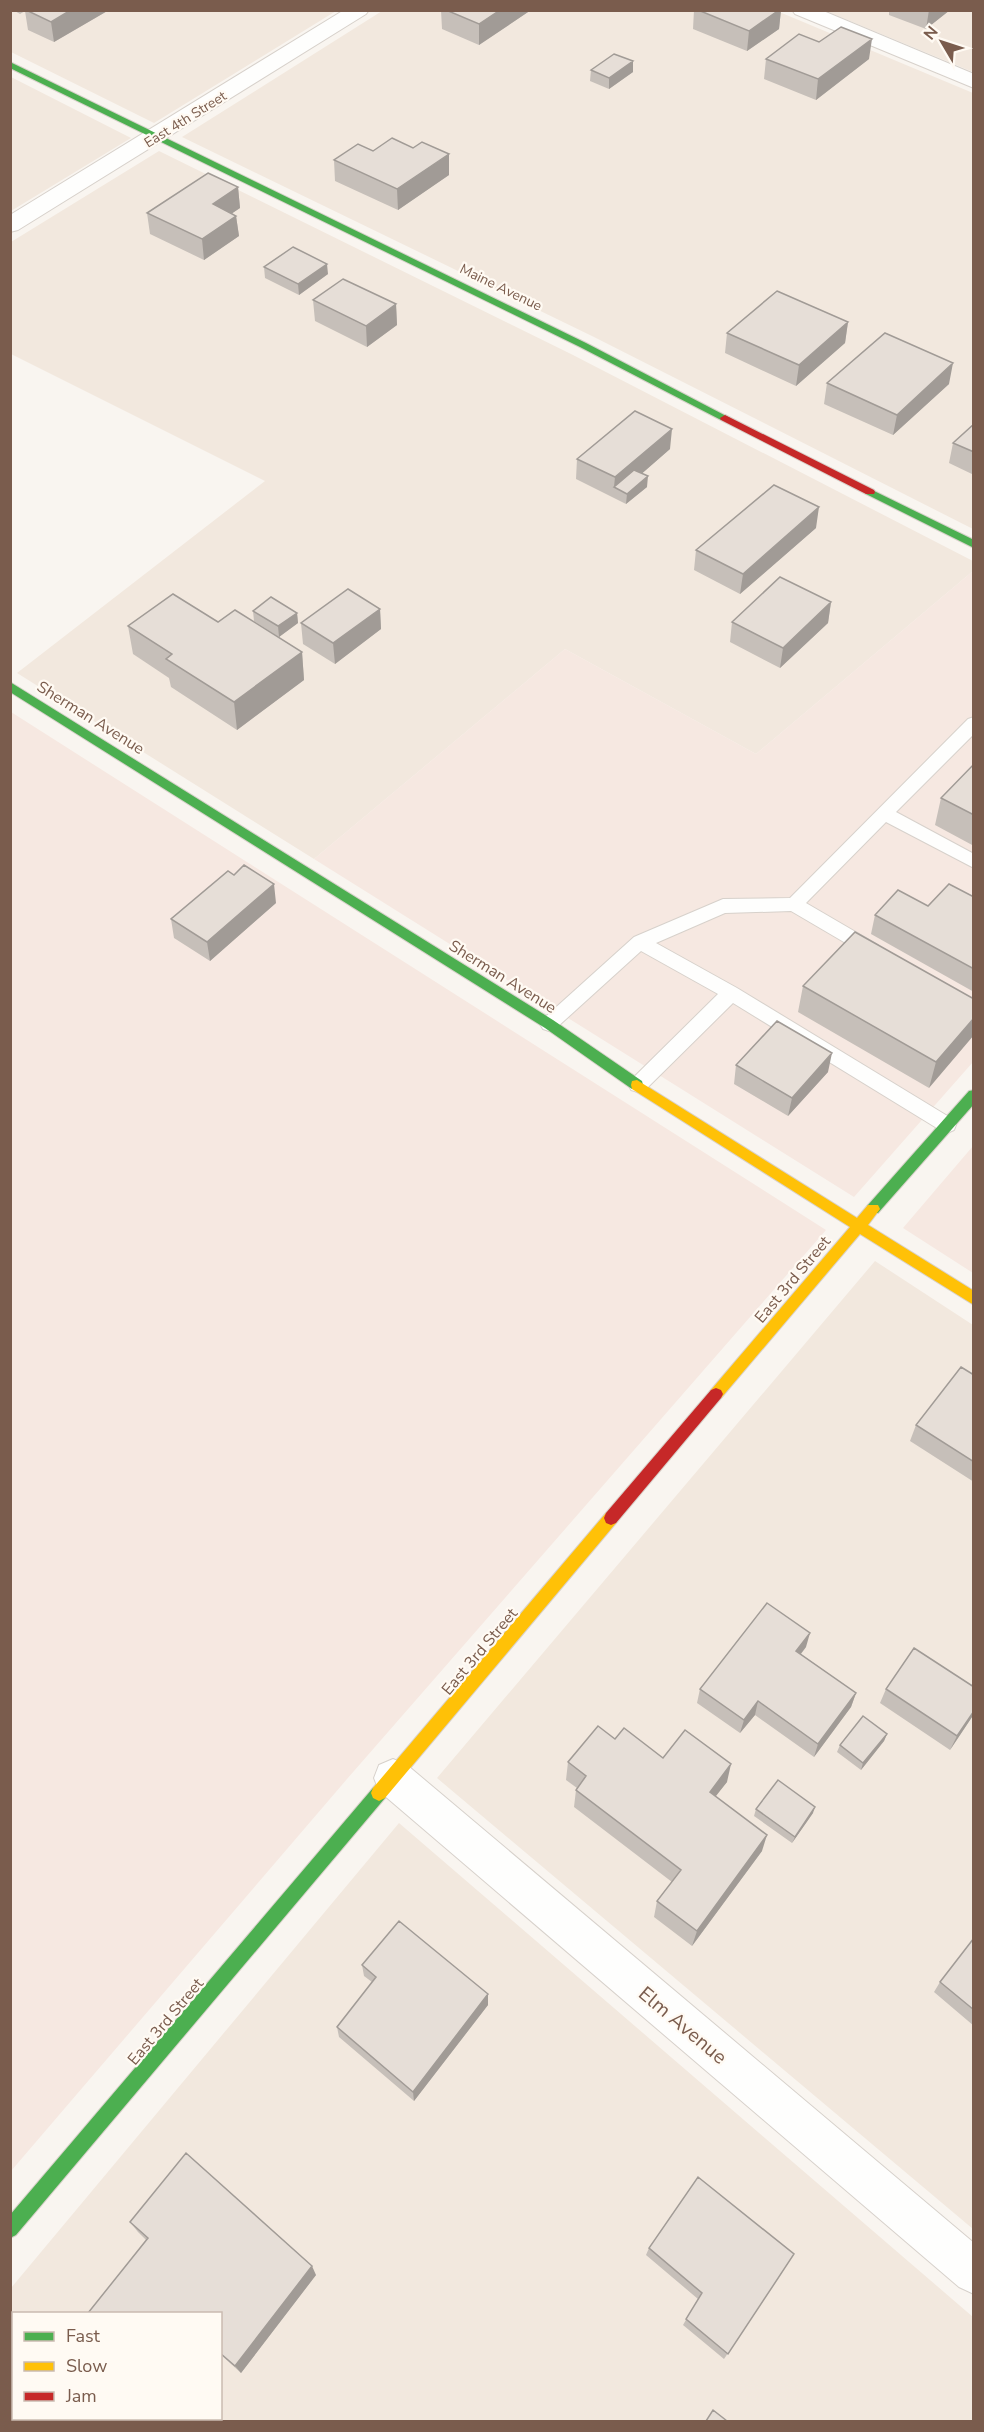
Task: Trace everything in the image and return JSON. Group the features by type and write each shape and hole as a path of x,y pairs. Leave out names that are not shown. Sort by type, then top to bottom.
{"street":[{"name":"East 4th Street","path":"10,225 359,10"},
{"path":"802,10 974,82"},
{"name":"Maine Avenue","path":"10,64 583,345 974,545"},
{"name":"Sherman Avenue","path":"10,686 549,1024 638,1085 974,1299"},
{"name":"East 3rd Street","path":"10,2229 393,1779 859,1225 974,1095"},
{"name":"Elm Avenue","path":"393,1779 974,2272"}],"lane":[{"path":"794,904 974,723"},
{"path":"885,814 974,861"},
{"path":"549,1024 640,942 723,906 794,904 884,956"},
{"path":"640,942 731,993 947,1125"},
{"path":"638,1085 731,993"}],"shaded area":[{"path":"10,11 336,11 154,123 11,52"},
{"path":"382,11 777,11 973,93 973,529 594,337 182,137"},
{"path":"826,11 973,11 973,72"},
{"path":"11,77 131,138 11,211"},
{"path":"159,151 571,354 973,561 973,571 756,754 565,649 314,859 17,673 265,481 11,354 11,242"},
{"path":"973,571 973,1062 854,1197 314,859 565,649 756,754"},
{"path":"11,712 826,1230 347,1779 11,2171"},
{"path":"973,1146 973,1273 903,1228"},
{"path":"875,1261 973,1325 973,2229 437,1778"},
{"path":"399,1823 973,2317 973,2421 42,2422 40,2420 222,2420 222,2312 12,2312 12,2396 11,2288"}],"building":[{"path":"26,10 71,10 51,22"},
{"path":"446,10 500,10 479,24"},
{"path":"698,10 779,10 749,31"},
{"path":"841,27 872,39 818,79 766,59 799,34 819,42"},
{"path":"614,54 633,61 609,78 591,70"},
{"path":"392,138 413,148 422,142 449,154 397,189 334,160 358,144 373,151"},
{"path":"208,173 238,187 213,204 236,216 202,239 147,213"},
{"path":"293,247 327,264 298,284 264,267"},
{"path":"343,279 396,304 366,326 313,300"},
{"path":"777,291 848,322 799,365 727,333"},
{"path":"885,333 953,363 897,415 827,383"},
{"path":"635,411 672,429 615,477 577,459"},
{"path":"974,424 974,452 953,443"},
{"path":"634,470 648,476 627,494 614,487"},
{"path":"774,485 819,507 743,574 696,550"},
{"path":"780,577 831,602 783,648 732,622"},
{"path":"348,589 380,609 333,643 301,623"},
{"path":"173,594 218,622 235,610 302,652 234,702 166,659 172,654 128,626"},
{"path":"271,597 297,613 278,626 253,611"},
{"path":"974,764 974,815 941,798"},
{"path":"244,865 274,884 207,942 171,919 228,871 234,875"},
{"path":"949,884 974,897 974,969 875,915 898,890 928,906"},
{"path":"855,932 974,999 974,1018 936,1062 803,986"},
{"path":"777,1021 832,1053 792,1098 736,1065"},
{"path":"961,1367 974,1375 974,1462 916,1425"},
{"path":"767,1603 810,1633 796,1651 856,1693 818,1744 758,1701 744,1720 700,1689"},
{"path":"914,1648 974,1687 974,1711 957,1736 886,1689"},
{"path":"863,1716 887,1734 863,1763 840,1745"},
{"path":"598,1726 615,1739 624,1728 663,1758 685,1730 731,1764 710,1792 767,1835 697,1931 657,1901 681,1870 576,1790 586,1776 568,1762"},
{"path":"778,1780 815,1807 795,1837 756,1809"},
{"path":"399,1921 488,1994 413,2092 337,2027 376,1977 362,1965"},
{"path":"974,1938 974,2010 940,1982"},
{"path":"186,2153 312,2266 235,2366 222,2355 222,2312 89,2312 148,2238 130,2222"},
{"path":"698,2177 794,2254 728,2354 686,2319 702,2293 649,2248"},
{"path":"713,2410 727,2421 706,2421"},
{"path":"142,2420 170,2420 169,2421"}],"traffic: fast":[{"path":"10,64 583,345 725,418"},
{"path":"870,492 974,545"},
{"path":"10,686 549,1024 637,1085"},
{"path":"873,1209 974,1095"},
{"path":"10,2229 379,1793"}],"traffic: slow":[{"path":"637,1085 974,1299"},
{"path":"716,1394 873,1209"},
{"path":"379,1793 611,1518"}],"traffic: jam":[{"path":"725,418 870,492"},
{"path":"611,1518 716,1394"}]}
